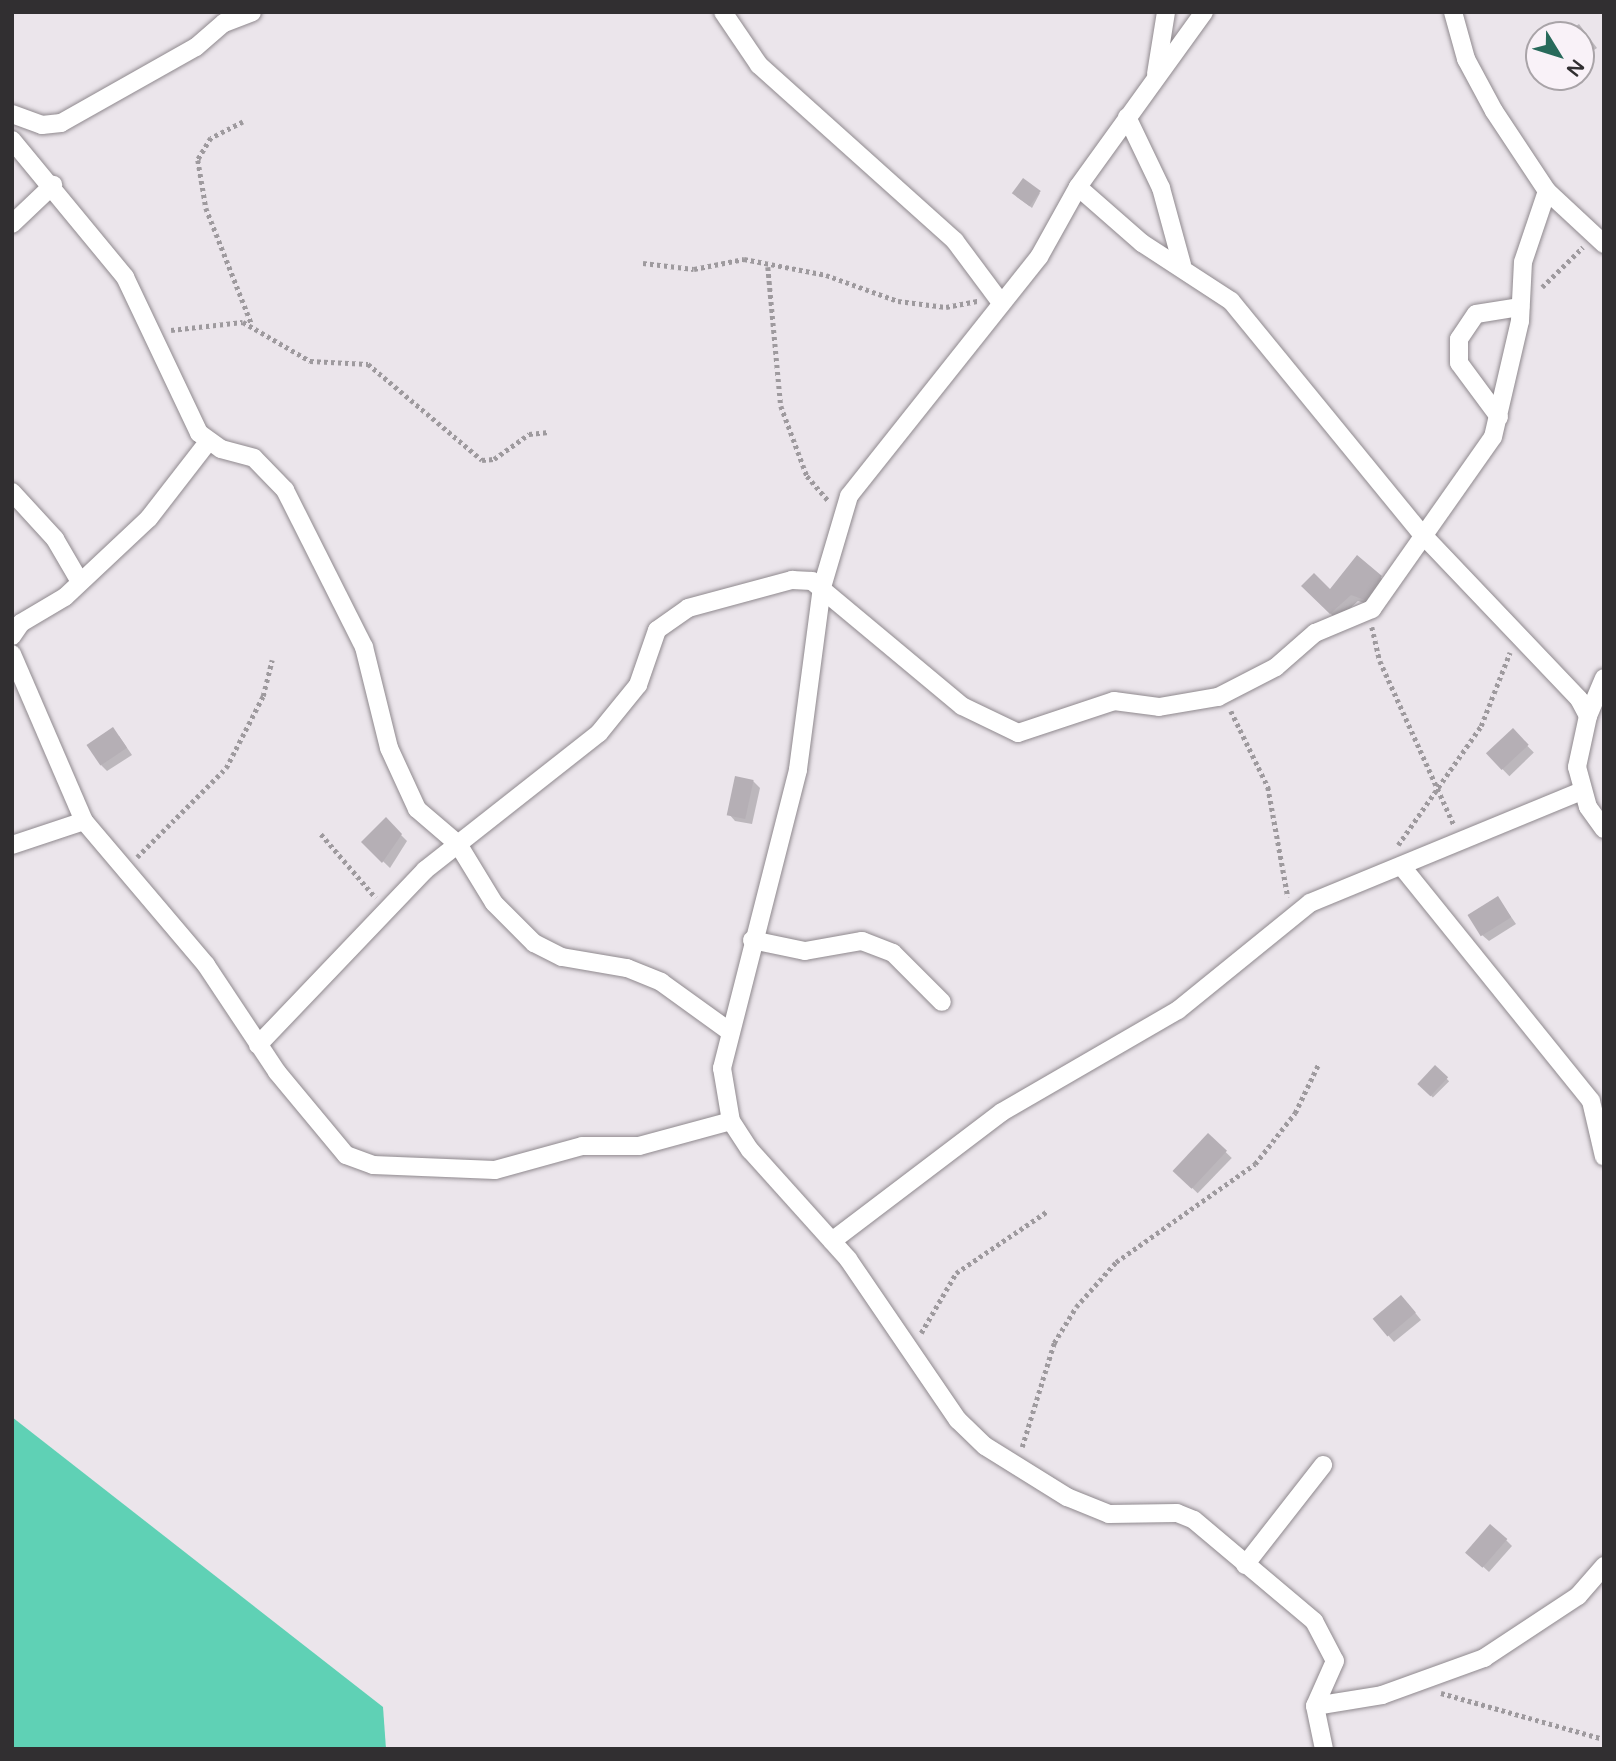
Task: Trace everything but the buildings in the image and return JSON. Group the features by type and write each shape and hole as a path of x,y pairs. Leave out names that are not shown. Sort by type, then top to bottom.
{"street":[{"path":"12,114 42,125 61,123 196,47 216,27 252,12"},
{"path":"723,12 759,65 955,241 995,294"},
{"path":"1155,78 1166,12"},
{"path":"1204,12 1078,187 1039,257 995,294 950,369 872,460 843,512 822,587 798,770 752,940 722,1068 731,1122 832,1241 958,1420 1016,1468 1109,1514 1177,1513 1194,1520 1245,1565 1300,1607 1329,1643 1332,1677 1315,1706 1324,1749"},
{"path":"1453,12 1473,76 1547,191 1599,239"},
{"path":"1128,117 1161,188 1182,265"},
{"path":"12,140 53,185 125,277 152,328 188,413 208,442 254,458 285,491 364,648 404,790 458,844 494,903 534,943 562,957 627,968 661,982 729,1031"},
{"path":"12,224 53,185"},
{"path":"1078,187 1142,243 1182,265 1231,301 1421,533 1588,716"},
{"path":"258,1045 458,844 542,783 616,715 644,671 653,636 674,615 792,580 822,587 962,706 1000,729 1037,729 1114,701 1159,707 1218,697 1276,667 1315,633 1372,609 1421,533 1455,497 1499,417 1520,303 1523,262 1547,191"},
{"path":"1499,417 1460,363 1459,339 1476,314 1520,303"},
{"path":"12,636 79,580 162,504 208,442"},
{"path":"12,492 55,539 79,580"},
{"path":"12,654 84,821 206,965 258,1045 334,1144 373,1165 495,1170 582,1146 639,1146 731,1122"},
{"path":"1604,678 1588,716 1577,767 1582,791 1604,829"},
{"path":"832,1241 1002,1112 1178,1010 1291,915 1378,870 1403,868 1461,838 1582,791"},
{"path":"12,845 84,821"},
{"path":"1403,868 1601,1113 1604,1157"},
{"path":"752,940 805,951 862,941 893,953 943,1002"},
{"path":"1245,1565 1323,1465"},
{"path":"1315,1706 1417,1685 1528,1633 1578,1596 1604,1566"}],"path":[{"path":"243,122 205,143 198,164 206,208 252,326"},
{"path":"1520,303 1599,239"},
{"path":"643,263 694,269 735,258 768,267 826,275 898,301 946,307 976,302 995,294"},
{"path":"768,267 775,381 786,424 807,476 843,512"},
{"path":"152,328 252,326 310,361 368,364 477,458 494,459 529,434 549,432"},
{"path":"1372,609 1380,661 1461,838"},
{"path":"1378,870 1440,790 1481,726 1495,677 1518,637"},
{"path":"123,869 226,768 263,695 271,660"},
{"path":"1218,697 1248,737 1268,787 1291,915"},
{"path":"321,834 390,910"},
{"path":"1016,1468 1054,1343 1076,1307 1116,1262 1255,1164 1295,1113 1318,1065"},
{"path":"911,1352 956,1273 1046,1212"},
{"path":"1417,1685 1604,1739"}],"shaded area":[{"path":"12,1417 383,1707 386,1749 12,1749"}]}
